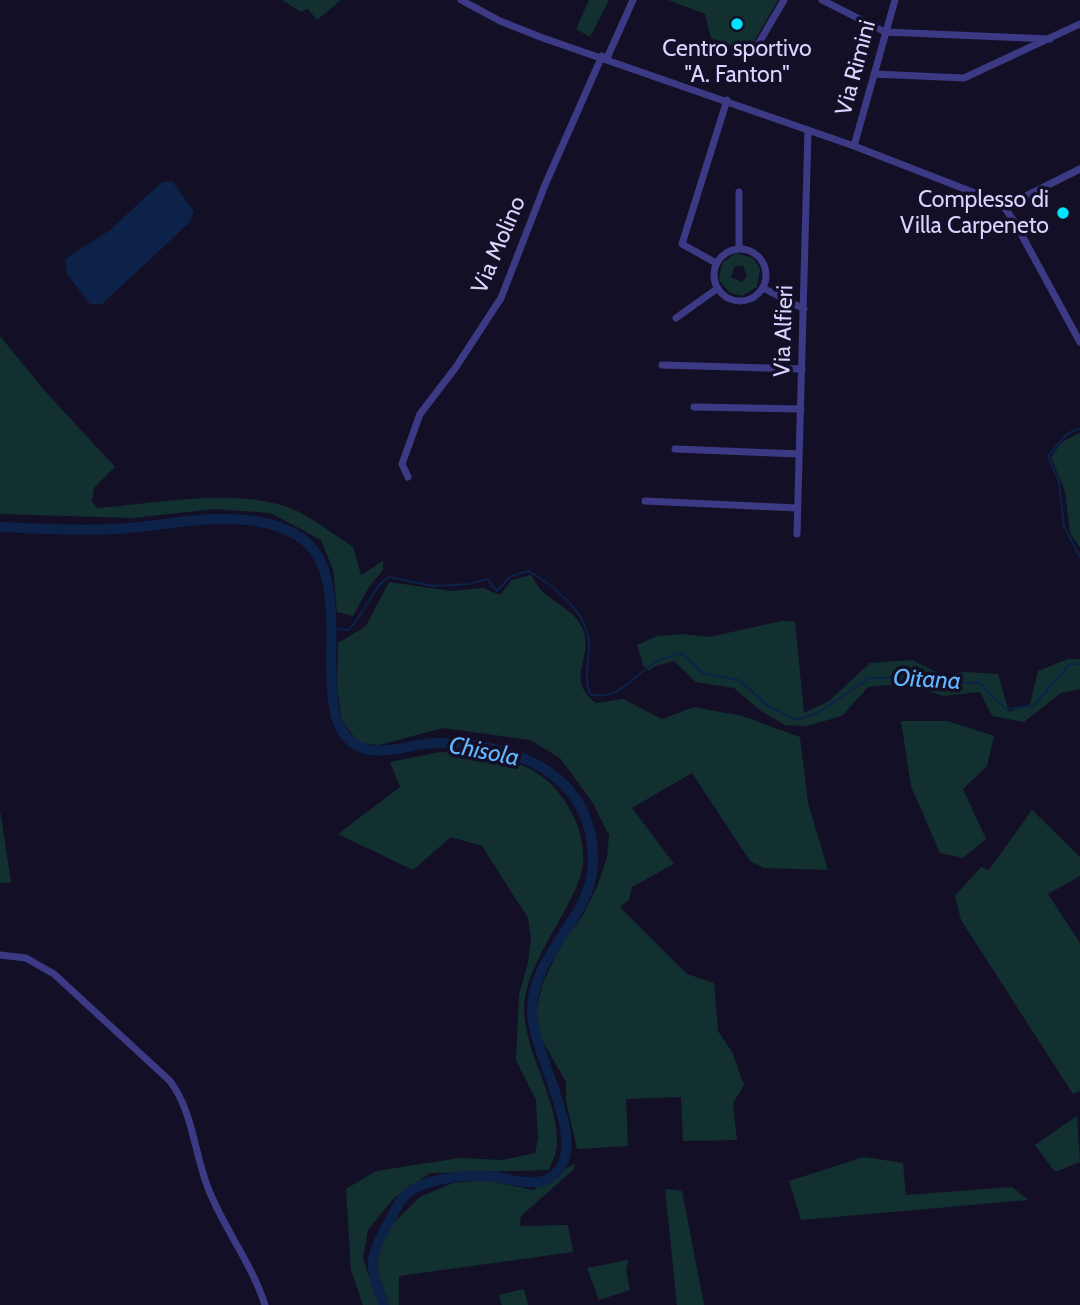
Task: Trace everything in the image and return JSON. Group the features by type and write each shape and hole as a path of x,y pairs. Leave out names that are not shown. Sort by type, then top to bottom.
{"street":[{"path":"461,0 500,21 854,146 958,185 1004,207 1080,342"},
{"name":"Via Molino","path":"408,477 402,464 415,426 501,298 545,185 633,0"},
{"path":"753,53 784,0"},
{"path":"822,0 885,32 1050,38"},
{"name":"Via Rimini","path":"854,146 895,0"},
{"path":"874,74 964,78 1080,24"},
{"path":"716,263 682,244 727,100"},
{"name":"Via Alfieri","path":"797,534 808,130"},
{"path":"1004,207 1080,169"},
{"path":"739,192 739,249"},
{"path":"739,249 751,251 763,263 766,280 762,288 744,301 729,298 718,288 714,274 716,263 726,253 739,249"},
{"path":"676,318 718,288"},
{"path":"762,288 804,309"},
{"path":"662,365 802,369"},
{"path":"694,407 801,409"},
{"path":"675,449 799,454"},
{"path":"645,501 797,508"},
{"path":"0,955 26,958 54,974 170,1081 180,1095 207,1186 254,1273 265,1305"}],"green space":[{"path":"282,0 341,0 317,20 308,9 301,12"},
{"path":"589,0 609,0 590,37 576,29"},
{"name":"Centro sportivo \"A. Fanton\"","path":"668,0 778,0 748,52 711,38 705,14"},
{"path":"736,253 753,258 760,269 757,287 742,296 730,293 719,280 722,263","holes":["735,266 743,266 747,276 742,282 731,277"]},
{"path":"0,336 43,389 115,467 94,488 92,501 97,508 172,500 226,498 253,499 299,512 353,547 361,575 383,561 383,570 369,587 353,616 337,612 333,570 321,540 271,513 215,509 132,518 0,514"},
{"path":"1080,433 1080,548 1070,533 1065,491 1051,457 1062,442"},
{"path":"531,575 542,591 572,614 581,625 586,642 581,669 582,686 596,703 623,699 662,719 694,707 742,716 800,737 808,803 828,870 764,868 750,861 692,773 632,808 674,864 632,887 629,900 620,907 687,974 714,983 718,1031 732,1052 744,1085 733,1103 737,1140 683,1141 681,1097 626,1099 628,1146 577,1149 566,1101 566,1082 539,1035 535,1019 542,985 562,942 582,917 597,887 607,857 609,835 593,803 560,758 530,740 443,728 379,745 359,743 342,721 337,688 338,643 366,626 389,582 451,591 483,588 500,595 512,580"},
{"path":"782,621 795,622 804,713 829,701 870,663 912,660 944,676 965,672 998,674 1009,712 1030,704 1038,671 1068,659 1080,659 1080,689 1061,693 1024,722 992,716 980,692 943,696 908,683 868,687 842,716 807,726 785,725 761,711 734,688 696,682 674,661 655,666 649,671 643,665 637,645 657,636 683,634 709,637"},
{"path":"901,721 947,721 994,736 987,766 963,789 986,839 963,858 940,853 911,786"},
{"path":"440,752 503,759 538,773 565,801 580,834 583,855 581,874 538,959 526,994 524,1011 530,1045 553,1110 557,1147 549,1170 430,1173 393,1199 368,1230 363,1258 379,1305 363,1305 351,1270 346,1189 376,1171 460,1158 502,1160 535,1153 538,1139 536,1100 516,1060 519,995 531,938 528,918 482,846 451,837 413,870 338,834 400,787 390,762"},
{"path":"0,810 11,882 0,883"},
{"path":"1032,810 1080,857 1080,876 1048,894 1080,943 1080,1091 1073,1094 961,920 955,896 981,867 989,870"},
{"path":"1077,1116 1080,1162 1055,1172 1035,1145"},
{"path":"864,1157 903,1163 906,1195 1012,1187 1028,1200 801,1220 789,1181"},
{"path":"575,1163 574,1169 521,1216 520,1226 568,1225 573,1252 399,1276 399,1305 389,1305 374,1261 388,1228 420,1197 453,1183 485,1180 533,1190"},
{"path":"665,1189 682,1191 704,1305 677,1305"},
{"path":"628,1260 626,1270 630,1290 599,1300 587,1268"},
{"path":"524,1289 528,1305 502,1305 499,1295"}],"water":[{"path":"172,181 194,212 189,223 102,304 90,304 67,274 65,259 110,230 162,182"}],"waterway":[{"name":"Oitana","path":"1080,428 1067,434 1048,456 1059,481 1064,526 1080,557"},
{"name":"Chisola","path":"0,527 101,530 230,519 274,525 295,534 316,553 327,579 331,610 334,706 342,730 358,746 377,751 437,743 494,749 521,757 545,770 565,786 581,807 590,834 593,865 590,884 583,902 541,971 532,1010 534,1028 562,1116 566,1155 559,1170 543,1181 524,1182 465,1176 433,1181 407,1193 381,1236 374,1256 374,1273 384,1305"},
{"name":"Oitana","path":"333,628 348,630 378,587 389,577 433,586 469,584 487,579 497,591 511,576 529,571 561,594 579,614 585,626 589,651 587,677 590,694 599,696 616,691 654,663 681,653 703,673 739,680 768,706 797,720 817,713 870,678 915,678 940,685 979,682 1006,709 1033,706 1070,664 1080,664"}],"place":[{"name":"Centro sportivo \"A. Fanton\"","path":"737,24"},
{"name":"Complesso di Villa Carpeneto","path":"1063,213"}]}
